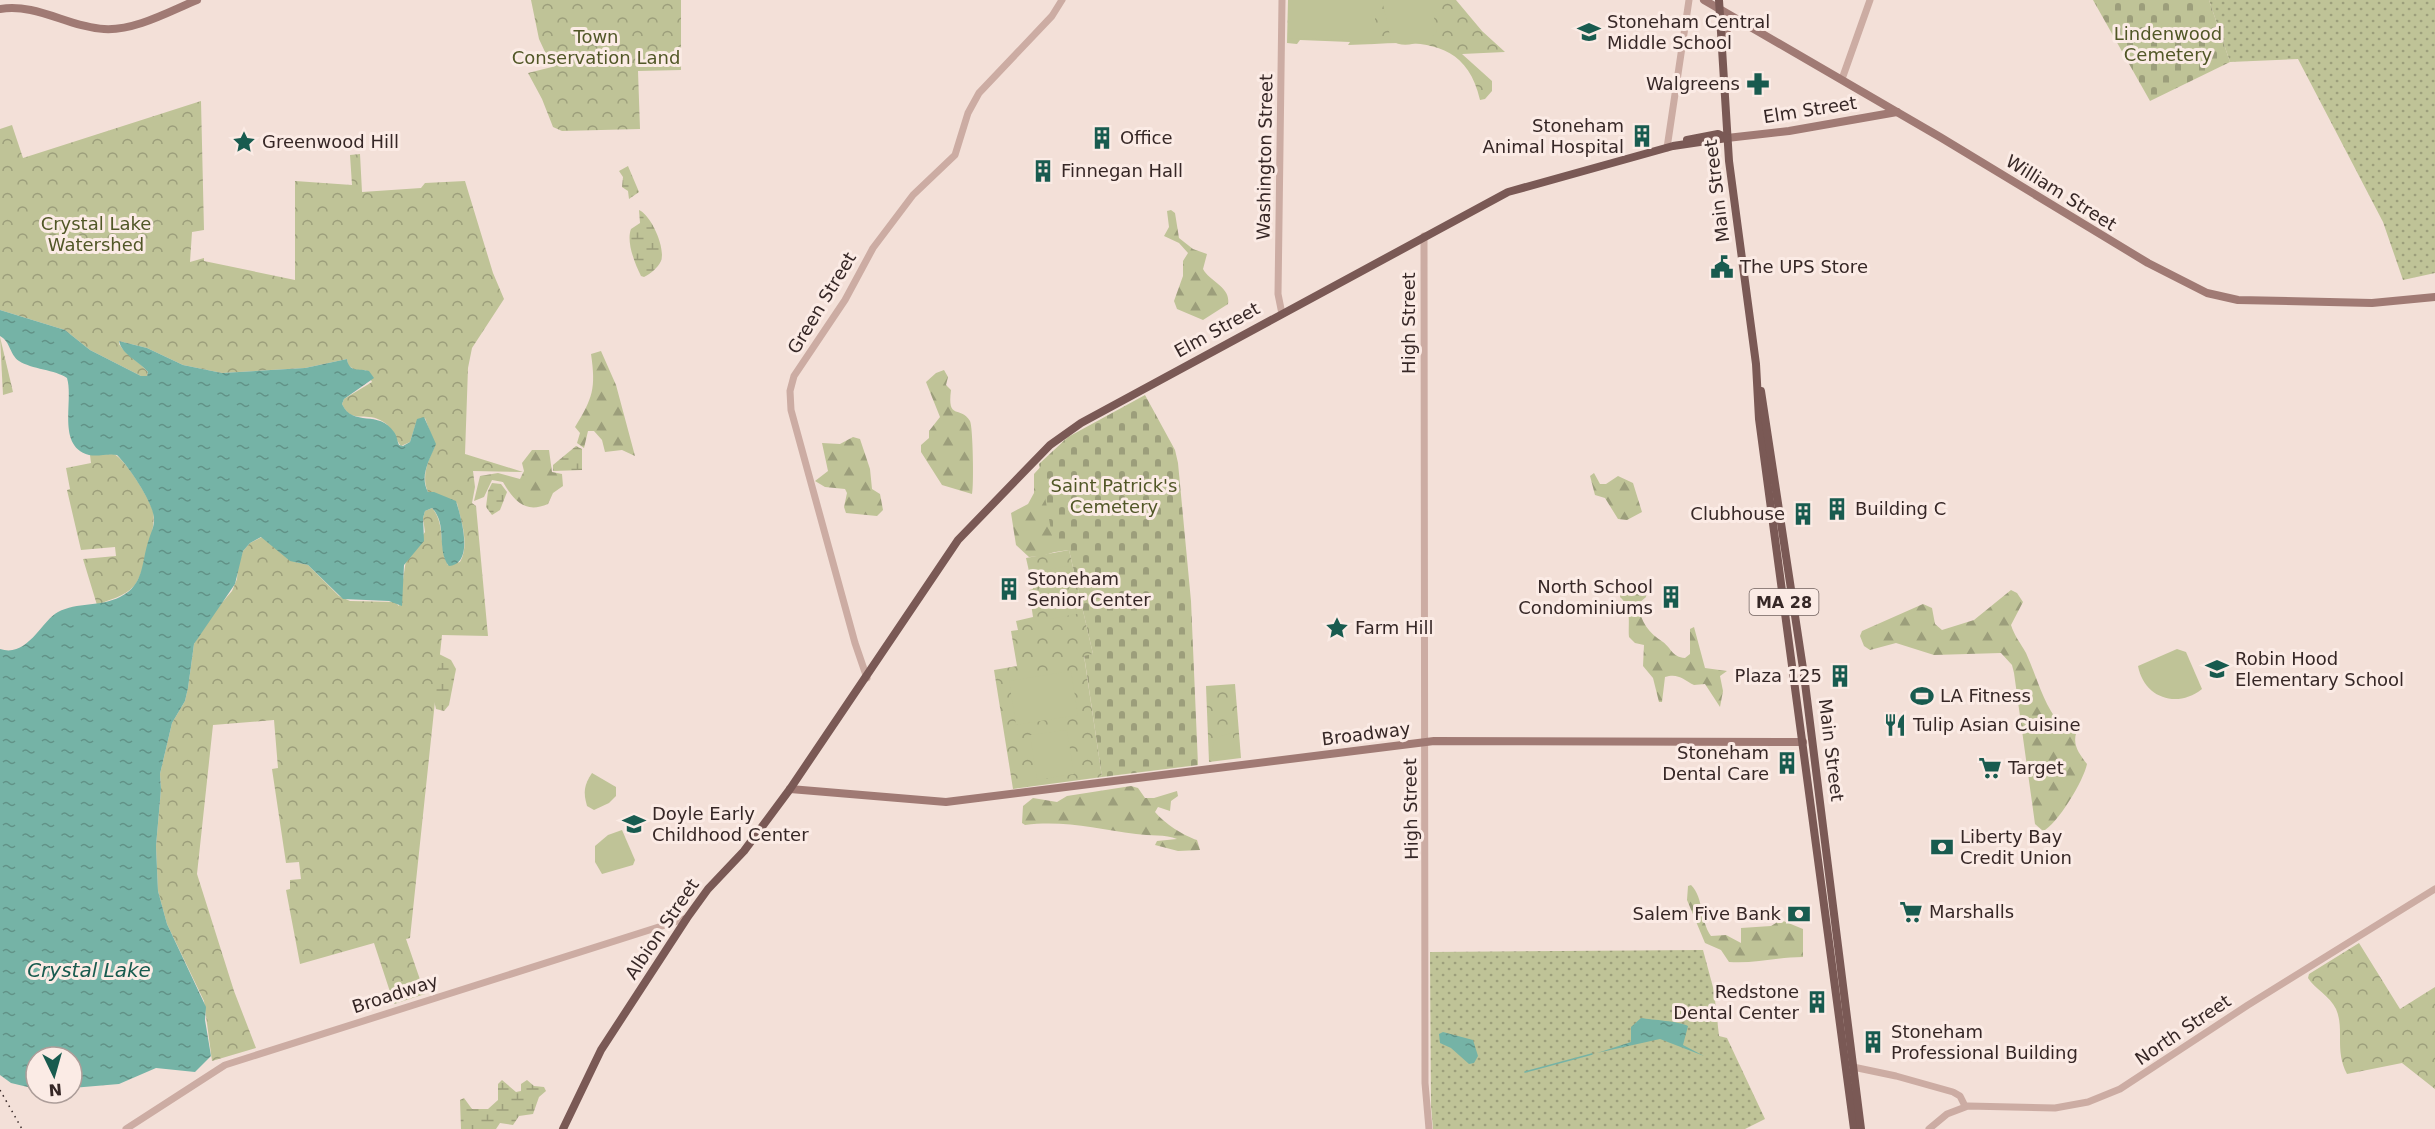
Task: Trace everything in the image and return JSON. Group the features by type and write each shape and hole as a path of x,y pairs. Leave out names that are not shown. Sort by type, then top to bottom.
{"main road":[{"path":"0,9 27,9 85,26 110,29 140,22 197,0"},
{"name":"William Street","path":"1704,0 1719,4 1741,21 1842,79 2138,258 2207,293 2238,300 2372,303 2435,297"},
{"name":"Main Street","path":"1719,4 1727,138 1771,475 1777,552 1854,1129"},
{"path":"1722,40 1729,26 1741,21"},
{"name":"Elm Street","path":"869,675 958,540 1050,445 1081,423 1508,192 1670,148 1897,112"},
{"name":"Main Street","path":"1771,475 1788,557 1861,1129"},
{"path":"1777,552 1781,557 1788,557"},
{"name":"Albion Street","path":"563,1129 601,1050 687,918 708,888 744,851 869,675"},
{"name":"Broadway","path":"790,789 935,802 978,799 1425,741 1803,742"}],"street":[{"name":"Green Street","path":"869,675 857,651 790,406 791,385 845,300 877,242 913,195 955,155 968,113 977,96 1052,16 1062,0"},
{"name":"Washington Street","path":"1282,0 1278,294 1282,314"},
{"path":"1670,148 1689,0"},
{"path":"1842,79 1870,0"},
{"name":"High Street","path":"1424,236 1425,1090 1429,1129"},
{"name":"North Street","path":"1929,1129 1943,1116 1965,1106 1983,1104 2025,1109 2055,1108 2082,1104 2111,1093 2151,1071 2248,1005 2435,890"},
{"name":"Broadway","path":"126,1129 204,1076 228,1064 687,918"},
{"path":"1853,1067 1953,1092 1962,1098 1965,1106"}],"green space":[{"name":"Town Conservation Land","path":"531,0 681,0 681,70 638,71 640,129 562,131 553,127 528,73 552,67 539,39"},
{"path":"1288,0 1456,0 1482,31 1505,52 1462,54 1492,81 1492,91 1485,99 1480,100 1472,77 1460,61 1446,51 1429,46 1410,43 1348,45 1350,42 1300,40 1297,44 1287,43"},
{"path":"1289,0 1375,0 1375,36 1370,41 1289,38"},
{"path":"1382,0 1422,0 1433,12 1437,33 1420,42 1408,45 1391,40"},
{"name":"Lindenwood Cemetery","path":"2093,0 2209,0 2230,62 2150,101"},
{"path":"2209,0 2435,0 2435,273 2403,280 2383,222 2298,59 2230,62"},
{"name":"Crystal Lake Watershed","path":"201,101 204,230 192,232 190,262 204,258 204,261 295,280 295,181 352,185 350,155 360,154 362,192 421,188 425,183 465,181 493,273 504,299 472,348 468,368 465,454 523,472 473,471 475,487 472,503 476,506 488,636 442,635 410,938 406,939 425,994 394,1004 374,943 300,964 286,890 290,889 290,880 301,879 299,862 286,863 272,769 278,768 274,720 213,725 197,874 234,991 256,1048 212,1061 204,1001 167,924 158,891 156,846 161,789 160,774 172,723 185,701 194,644 209,618 232,591 243,551 250,543 262,537 295,562 308,565 339,596 350,601 395,602 399,606 406,560 425,532 423,518 425,511 432,508 439,521 443,551 448,565 460,562 464,540 457,503 428,492 426,486 426,469 435,446 425,418 416,423 410,442 401,446 391,428 384,422 350,414 342,404 344,399 372,382 366,370 356,371 348,365 347,359 305,368 222,373 183,365 147,348 119,341 122,348 148,372 147,376 141,376 90,350 65,330 0,310 0,129 12,125 23,158"},
{"path":"628,166 639,192 629,199 628,191 622,187 623,177 619,171"},
{"path":"639,210 653,225 662,255 658,266 644,277 641,276 636,265 630,240 631,229 640,223"},
{"path":"1171,210 1175,213 1179,238 1193,249 1207,254 1203,269 1223,289 1228,298 1228,304 1203,320 1177,309 1174,301 1183,276 1183,261 1188,253 1179,243 1164,236 1169,227 1167,211"},
{"path":"0,337 13,392 3,395"},
{"path":"601,351 616,385 635,456 622,450 605,452 602,440 594,431 588,431 584,448 577,443 580,433 575,427 592,392 591,354"},
{"path":"944,370 948,377 946,385 951,390 951,406 970,421 973,457 972,494 942,485 921,452 921,445 929,438 929,431 940,417 926,382 936,373"},
{"name":"Saint Patrick's Cemetery","path":"1145,395 1175,450 1178,463 1191,601 1198,765 1102,777 1084,655 1093,654 1069,550 1055,552 1039,464 1068,437"},
{"path":"853,437 860,439 870,469 872,489 880,494 883,510 877,516 846,513 844,507 847,493 845,489 825,487 815,481 828,471 822,443 840,444"},
{"path":"1065,440 1064,549 1042,556 1029,557 1016,545 1011,513 1028,504 1034,493 1034,474"},
{"path":"576,446 582,449 582,470 553,471 553,465"},
{"path":"532,450 549,450 552,472 562,474 563,486 553,493 548,504 533,507 521,504 511,495 503,482 492,480 484,497 474,501 480,476 498,473 520,479 524,471 522,463"},
{"path":"114,454 131,471 147,497 153,511 153,527 138,581 130,590 97,605 83,559 116,556 115,547 81,550 67,490 70,489 66,468 91,463 90,455"},
{"path":"1594,473 1600,484 1606,484 1618,476 1633,483 1642,512 1627,520 1618,519 1605,498 1595,495 1590,476"},
{"path":"492,483 501,484 507,492 500,510 492,515 486,507 488,491"},
{"path":"1069,550 1093,654 1084,656 1102,777 1013,789 994,670 1017,666 1011,631 1018,630 1016,621 1033,617 1029,590 1033,589 1026,558"},
{"path":"1068,566 1072,586 1045,592 1041,571"},
{"path":"1623,583 1630,589 1647,590 1646,597 1638,604 1644,622 1650,631 1677,656 1685,658 1690,654 1690,629 1694,627 1705,668 1727,671 1720,676 1723,691 1720,707 1705,684 1694,685 1674,676 1665,677 1662,702 1659,702 1653,678 1643,666 1644,645 1635,643 1629,637 1628,611 1620,597"},
{"path":"2011,590 2017,593 2023,602 2011,625 2012,629 2026,653 2054,716 2060,724 2080,725 2075,741 2080,755 2087,764 2069,801 2049,827 2043,831 2035,824 2014,673 2012,665 2001,653 1934,655 1896,643 1870,650 1864,646 1860,636 1862,631 1923,604 1932,608 1935,624 1942,630 1974,620"},
{"path":"1073,593 1077,614 1050,619 1046,599"},
{"path":"421,645 451,660 456,669 449,705 444,711 436,709"},
{"path":"2177,649 2186,652 2202,689 2192,695 2172,699 2154,693 2141,677 2138,666"},
{"path":"1071,671 1078,715 1016,725 1009,681"},
{"path":"1235,684 1241,758 1209,762 1206,686"},
{"path":"1067,730 1074,774 1037,780 1030,735"},
{"path":"1233,733 1233,753 1213,756 1214,742 1224,735"},
{"path":"592,773 616,787 616,796 609,803 594,810 587,806 585,793"},
{"path":"1131,786 1138,788 1145,798 1154,798 1177,791 1178,796 1171,801 1170,811 1158,807 1155,812 1174,829 1197,840 1200,850 1178,851 1155,845 1157,841 1177,839 1168,836 1067,824 1025,825 1022,823 1023,806 1033,798 1057,802 1067,796"},
{"path":"622,830 635,860 633,865 602,874 595,862 595,846 608,835"},
{"path":"1691,885 1698,896 1705,924 1711,936 1726,935 1741,943 1741,928 1771,926 1781,920 1803,929 1803,957 1729,962 1721,950 1705,943 1687,900 1688,886"},
{"path":"2359,943 2400,1009 2435,987 2435,1089 2402,1063 2347,1074 2341,1056 2340,1024 2336,1009 2308,978 2309,974"},
{"path":"1703,950 1714,991 1719,1036 1727,1038 1765,1119 1745,1129 1433,1129 1430,952"},
{"path":"502,1080 516,1092 521,1091 521,1084 527,1080 534,1086 544,1087 546,1091 539,1097 533,1114 519,1116 513,1125 500,1123 496,1129 461,1129 460,1100 464,1098 472,1109 488,1109 498,1100 498,1084"}],"water":[{"name":"Crystal Lake","path":"0,310 65,330 90,350 141,376 147,376 148,372 127,354 119,341 147,348 183,365 222,373 305,368 347,359 352,368 369,371 374,378 344,399 342,404 347,411 353,415 381,421 388,425 399,445 403,446 410,442 417,419 424,417 436,444 425,474 428,492 434,492 456,501 461,518 464,539 462,557 457,563 449,566 443,552 437,514 432,508 425,511 424,541 404,565 402,606 389,601 343,599 308,565 290,561 261,537 250,543 243,551 235,584 194,644 185,701 172,723 160,774 161,789 156,846 158,891 167,924 206,1007 205,1020 211,1056 195,1072 156,1068 119,1084 84,1087 84,1045 24,1045 24,1086 11,1083 0,1075 0,649 10,650 26,644 58,612 112,600 128,592 141,572 154,520 151,506 143,491 133,474 117,455 89,455 79,450 73,442 69,433 67,378 19,361 0,336"},
{"path":"1641,1018 1688,1026 1683,1045 1704,1056 1660,1039 1597,1053 1631,1042 1631,1027"},
{"path":"1443,1032 1473,1040 1478,1056 1474,1063 1469,1064 1451,1048 1440,1043 1439,1034"}],"waterway":[{"path":"1525,1072 1592,1054"}],"railway":[{"path":"0,1090 22,1129"}],"place":[{"name":"Stoneham Central Middle School","path":"1589,32"},
{"name":"Walgreens","path":"1758,84"},
{"name":"Stoneham Animal Hospital","path":"1642,136"},
{"name":"Office","path":"1102,138"},
{"name":"Greenwood Hill","path":"244,142"},
{"name":"Finnegan Hall","path":"1043,171"},
{"name":"The UPS Store","path":"1722,267"},
{"name":"Building C","path":"1837,509"},
{"name":"Clubhouse","path":"1803,514"},
{"name":"Stoneham Senior Center","path":"1009,589"},
{"name":"North School Condominiums","path":"1671,597"},
{"name":"Farm Hill","path":"1337,628"},
{"name":"Robin Hood Elementary School","path":"2217,669"},
{"name":"Plaza 125","path":"1840,676"},
{"name":"LA Fitness","path":"1922,696"},
{"name":"Tulip Asian Cuisine","path":"1895,725"},
{"name":"Stoneham Dental Care","path":"1787,763"},
{"name":"Target","path":"1990,768"},
{"name":"Doyle Early Childhood Center","path":"634,824"},
{"name":"Liberty Bay Credit Union","path":"1942,847"},
{"name":"Marshalls","path":"1911,912"},
{"name":"Salem Five Bank","path":"1799,914"},
{"name":"Redstone Dental Center","path":"1817,1002"},
{"name":"Stoneham Professional Building","path":"1873,1042"}]}
